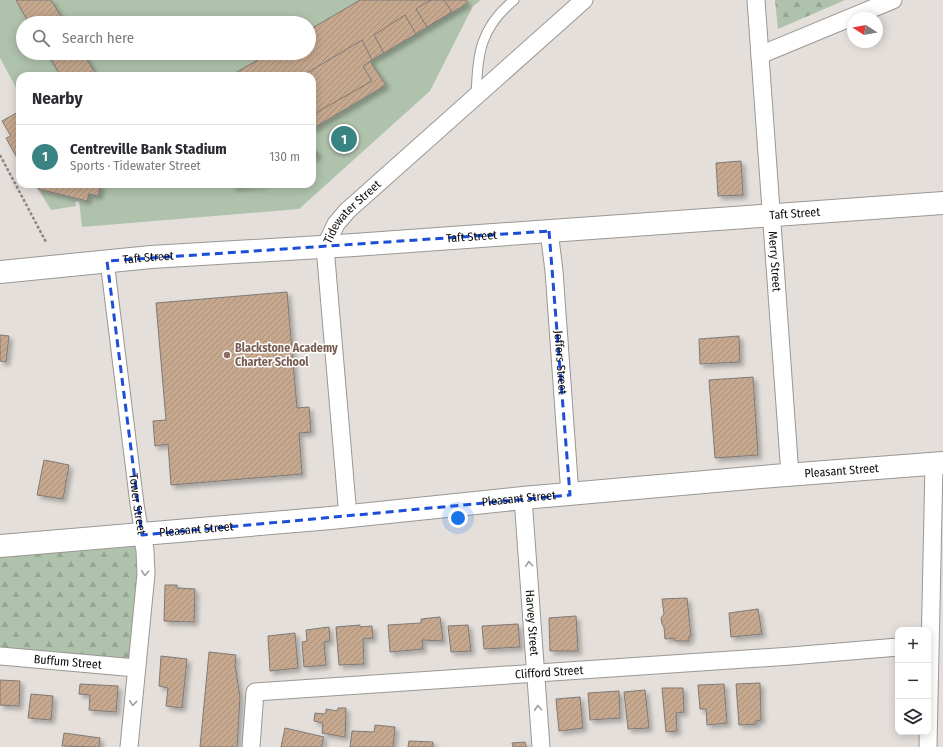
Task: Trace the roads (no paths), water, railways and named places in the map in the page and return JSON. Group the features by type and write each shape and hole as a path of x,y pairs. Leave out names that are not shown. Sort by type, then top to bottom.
{"street":[{"name":"Tidewater Street","path":"348,516 325,247 336,224 347,211 584,0"},
{"name":"Merry Street","path":"756,0 770,215 790,475"},
{"path":"760,55 893,0"},
{"name":"Taft Street","path":"0,272 107,261 943,204"},
{"name":"Jeffers Street","path":"549,231 554,271 570,495"},
{"name":"Tower Street","path":"107,261 137,504 145,550 146,574 129,747"},
{"path":"930,627 938,464"},
{"name":"Pleasant Street","path":"0,546 142,535 523,498 938,464"},
{"name":"Harvey Street","path":"523,498 541,747"},
{"name":"Clifford Street","path":"251,747 255,692 791,656 895,647"},
{"path":"928,747 937,683 931,654"},
{"name":"Buffum Street","path":"0,656 136,668"}],"lane":[{"path":"476,96 480,49 488,27 503,8 514,0"}],"place":[{"name":"Centreville Bank Stadium","path":"344,139"},
{"name":"Blackstone Academy Charter School","path":"227,355"}]}
